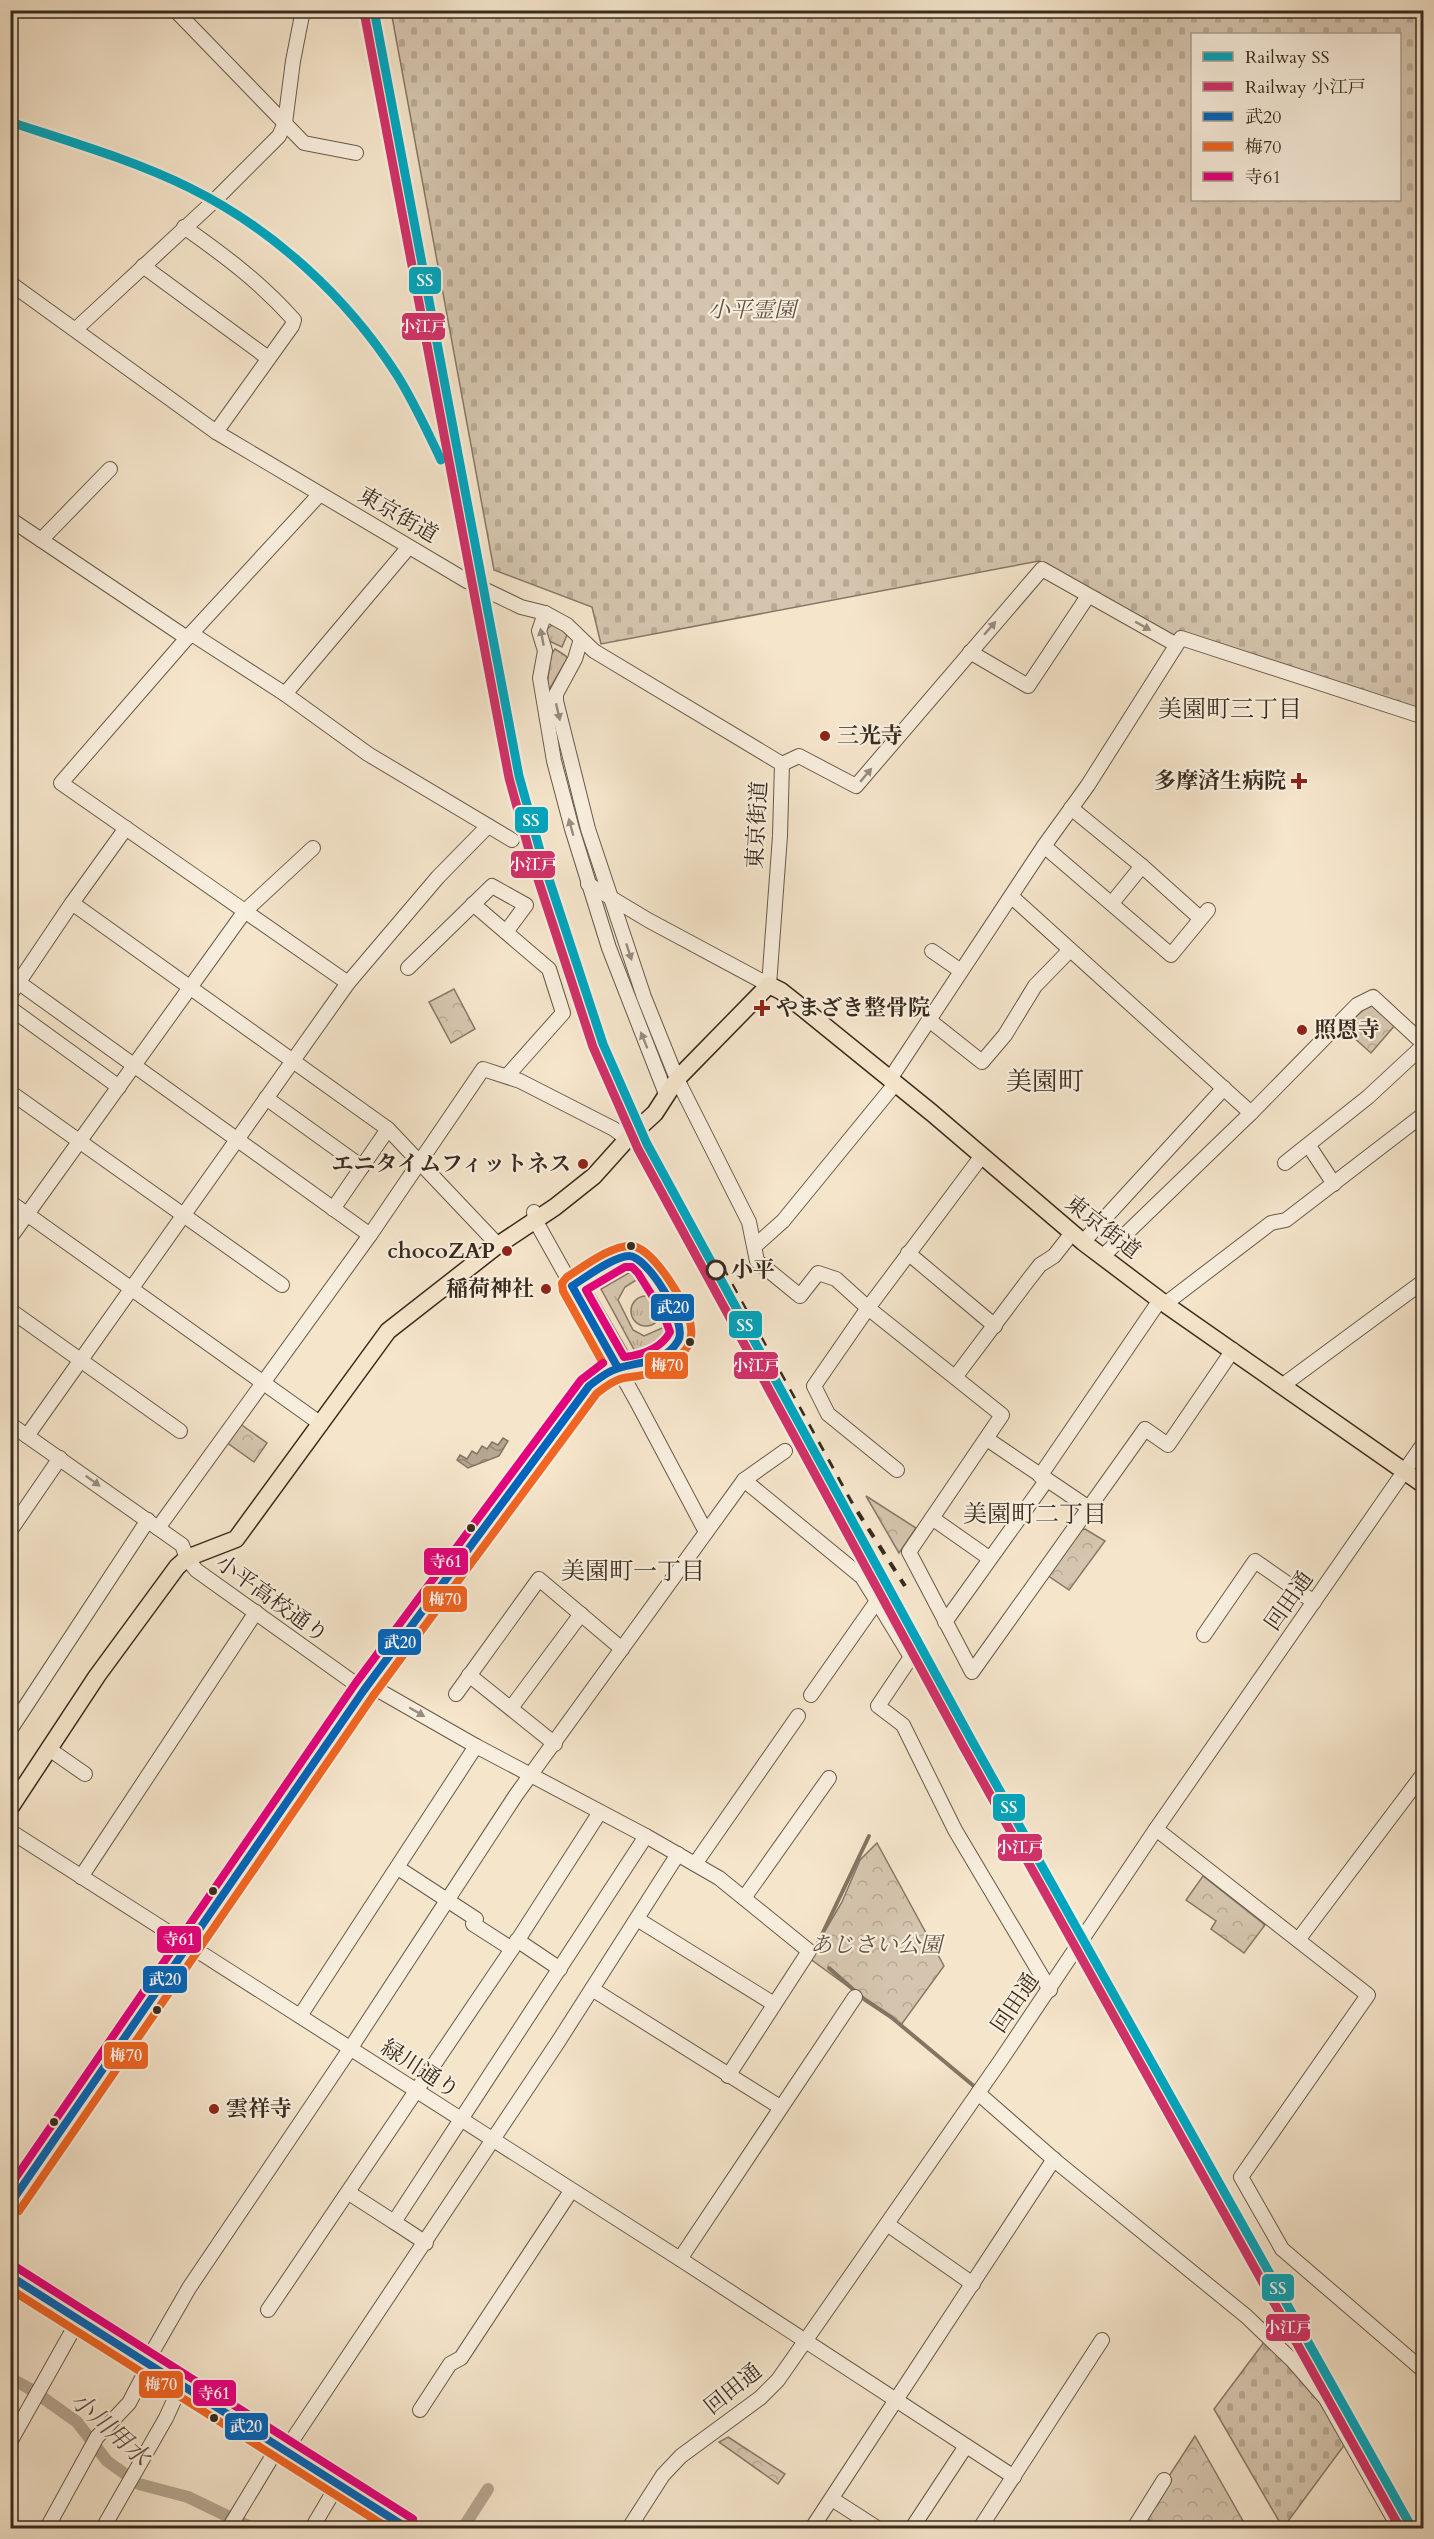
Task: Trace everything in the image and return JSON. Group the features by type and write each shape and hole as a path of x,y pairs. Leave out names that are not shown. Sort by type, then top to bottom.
{"main road":[{"path":"10,1808 142,1612 177,1567 187,1558 236,1539 388,1331 534,1216 594,1176 627,1139 655,1113 677,1079 769,985"},
{"name":"東京街道","path":"769,985 797,1004 1078,1237 1162,1302 1424,1485"},
{"path":"10,2276 407,2529"}],"street":[{"path":"175,10 304,143 357,153"},
{"path":"76,328 259,158 279,136 285,123 302,11"},
{"path":"184,227 238,265 269,292 294,320 216,432"},
{"path":"143,266 268,358"},
{"name":"東京街道","path":"13,290 76,328 216,432 408,548 521,607 545,613 567,625 594,651 782,764 780,836 769,985"},
{"path":"41,540 110,469"},
{"path":"319,495 189,636 61,783 348,983"},
{"path":"10,519 189,636 285,694 368,754 512,840"},
{"path":"285,694 408,548"},
{"path":"782,764 800,756 856,786 1042,569 1175,644"},
{"path":"970,652 1028,686 1088,596"},
{"path":"545,613 538,631 545,651 540,678 544,709 560,784 588,884 628,1000 666,1094"},
{"path":"754,1246 783,1221 892,1082 929,1020 1181,638 1424,717"},
{"path":"581,639 575,659 556,694 556,701 588,829 644,997 677,1079 749,1222 757,1261 800,1296 818,1273 836,1279 868,1308 1002,1415 909,1552 972,1672 1145,1429 1168,1445 1233,1350"},
{"path":"1044,846 1171,955 1204,914 1071,808"},
{"path":"27,1436 348,983 438,877 488,826"},
{"path":"10,995 126,828"},
{"path":"10,1238 245,911 313,848"},
{"path":"1112,903 1142,866"},
{"path":"588,884 769,985"},
{"path":"408,968 492,886 526,905 506,932"},
{"path":"1012,897 1251,1113"},
{"path":"72,903 388,1129 498,1245"},
{"path":"473,904 549,969 563,1013 507,1076"},
{"path":"929,1020 982,1062 1005,1035 1035,986 1070,950"},
{"path":"932,951 961,971"},
{"path":"18,982 370,1235"},
{"path":"1103,1256 1251,1113 1357,1005 1373,998 1424,1044 1368,1097 1285,1163"},
{"path":"10,1008 119,1087"},
{"path":"10,1730 153,1524 263,1383 370,1235 483,1069 507,1076 614,1129 627,1139"},
{"path":"956,1376 1040,1265 1078,1237 1224,1088"},
{"path":"10,1092 282,1285"},
{"path":"266,1098 362,1167"},
{"path":"945,1622 1162,1302 1270,1222 1286,1220 1424,1114"},
{"path":"333,1209 388,1129"},
{"path":"1309,1146 1334,1184"},
{"path":"897,1470 828,1414 814,1386 908,1253 981,1157"},
{"path":"10,1202 321,1424"},
{"path":"534,1216 706,1532"},
{"path":"908,1253 995,1326"},
{"path":"10,2205 364,1690 589,1386 600,1376 618,1368 640,1365 674,1346 682,1332 676,1315 643,1261 637,1256 621,1257 572,1286"},
{"path":"1283,1385 1424,1281"},
{"path":"10,1310 180,1431"},
{"name":"小平高校通り","path":"10,1424 182,1545 187,1558 196,1570 364,1690 378,1690 719,1878 808,1951 774,2004"},
{"path":"987,1439 1089,1508"},
{"name":"回田通","path":"629,2529 663,2475 681,2456 760,2398 778,2380 807,2341 1050,1990 1156,1829 1424,1443"},
{"path":"46,2529 95,2441 129,2403 189,2288 350,2049 516,1795 532,1776 744,1480 785,1451"},
{"path":"10,1531 60,1458"},
{"path":"744,1480 862,1577 877,1600 911,1657 878,1706 903,1725 954,1830 1050,1990"},
{"path":"932,1518 990,1558"},
{"path":"1204,1635 1255,1561 1314,1602"},
{"path":"456,1694 539,1579 622,1648"},
{"path":"811,1695 877,1600"},
{"path":"81,1877 256,1612"},
{"path":"511,1708 581,1614"},
{"path":"469,1675 555,1743"},
{"path":"695,1864 798,1716"},
{"path":"300,2016 476,1746"},
{"path":"49,1749 85,1774"},
{"path":"1298,1940 1424,1773"},
{"path":"744,1898 830,1778"},
{"path":"268,2310 349,2193 600,1812"},
{"path":"1156,1829 1368,1995 1241,2177 1282,2249 1424,2371"},
{"name":"緑川通り","path":"10,1831 680,2259 1014,2477"},
{"path":"394,2222 646,1836"},
{"path":"233,2522 426,2243 678,1854"},
{"path":"398,1868 476,1919 473,1924 560,1969"},
{"path":"637,1919 774,2004 728,2076"},
{"path":"592,1989 780,2108"},
{"path":"680,2259 855,1997"},
{"path":"978,2093 1054,2159 1246,2316 1292,2360 1326,2399 1399,2529"},
{"path":"812,2529 1054,2159"},
{"path":"420,2410 450,2364 461,2358 571,2191"},
{"path":"349,2193 426,2243"},
{"path":"887,2224 973,2284"},
{"path":"10,2442 79,2319"},
{"path":"980,2529 1102,2340"},
{"path":"103,2529 154,2440 181,2385"},
{"path":"912,2529 966,2446"},
{"path":"1134,2529 1164,2480"},
{"path":"312,2529 338,2484"},
{"path":"832,2499 877,2529"}],"green space":[{"name":"小平霊園","path":"391,11 1423,11 1423,711 1171,641 1039,561 601,644 592,607 494,570"},
{"path":"552,625 564,630 567,635 562,647 547,640 544,632"},
{"path":"555,649 567,659 549,690 547,686 551,654"},
{"path":"454,989 475,1029 451,1043 429,1002"},
{"path":"1369,1005 1375,1006 1396,1024 1371,1053 1343,1028"},
{"path":"632,1271 638,1272 641,1277 625,1287 618,1300 633,1330 644,1336 669,1325 670,1331 667,1336 636,1353 601,1289"},
{"path":"595,1295 630,1355 629,1357 620,1354 592,1302"},
{"path":"646,1296 657,1300 661,1311 657,1322 646,1326 635,1322 631,1311 635,1300"},
{"path":"239,1423 267,1443 254,1462 226,1442"},
{"path":"866,1496 916,1528 899,1553"},
{"path":"1085,1529 1105,1541 1069,1590 1047,1575 1077,1531"},
{"name":"あじさい公園","path":"877,1843 944,1966 901,2025 809,1958 842,1902 860,1860"},
{"path":"1203,1876 1265,1925 1244,1953 1211,1929 1216,1921 1186,1900"},
{"path":"1268,2337 1292,2360 1348,2440 1283,2528 1214,2409"},
{"path":"1195,2436 1247,2528 1162,2528 1143,2516"},
{"path":"728,2437 785,2474 778,2484 719,2442"}],"water":[{"path":"503,1438 508,1441 499,1456 468,1468 457,1460 460,1455 467,1459 472,1451 477,1454 482,1446 487,1449 492,1442 498,1445"}],"waterway":[{"path":"815,1949 869,1836"},
{"path":"829,1968 864,1999 891,2017 975,2087"},
{"name":"小川用水","path":"10,2378 32,2390 77,2422 107,2461 139,2484 188,2497 252,2528"},
{"name":"小川用水","path":"463,2528 488,2489"}],"railway":[{"path":"722,1267 850,1500 905,1586"}],"rail line":[{"name":"SS","path":"374,10 519,776 542,858 603,1044 647,1144 972,1741 1412,2528"},
{"name":"小江戸","path":"364,12 509,778 532,861 593,1047 638,1149 963,1746 1400,2528"},
{"name":"SS","path":"10,122 101,152 190,188 221,205 279,245 331,292 377,346 409,396 441,460"}],"transit line":[{"name":"梅70","path":"19,2211 373,1696 597,1393 617,1380 645,1375 666,1366 688,1346 691,1328 677,1293 660,1267 641,1249 632,1246 624,1246 598,1257 567,1277 562,1283 563,1291 603,1363"},
{"name":"武20","path":"10,2204 364,1690 589,1386 612,1370 650,1361 666,1354 678,1341 680,1332 678,1321 665,1292 646,1267 637,1259 629,1256 608,1263 572,1286 618,1368"},
{"name":"寺61","path":"625,1267 632,1267 638,1273 663,1313 670,1332 656,1347 637,1355 624,1357 586,1290 625,1267"},
{"name":"寺61","path":"10,2186 355,1684 581,1380 603,1363"},
{"name":"寺61","path":"16,2267 413,2519"},
{"name":"武20","path":"10,2276 407,2528"},
{"name":"梅70","path":"10,2289 388,2528"}],"place":[{"name":"三光寺","path":"825,736"},
{"name":"多摩済生病院","path":"1299,781"},
{"name":"やまざき整骨院","path":"762,1008"},
{"name":"照恩寺","path":"1302,1030"},
{"name":"エニタイムフィットネス","path":"583,1164"},
{"name":"chocoZAP","path":"507,1251"},
{"name":"小平","path":"716,1270"},
{"name":"稲荷神社","path":"546,1289"},
{"name":"雲祥寺","path":"214,2109"}],"district":[{"name":"美園町三丁目","path":"1230,709"},
{"name":"美園町","path":"1045,1081"},
{"name":"美園町二丁目","path":"1035,1514"},
{"name":"美園町一丁目","path":"633,1571"}]}
